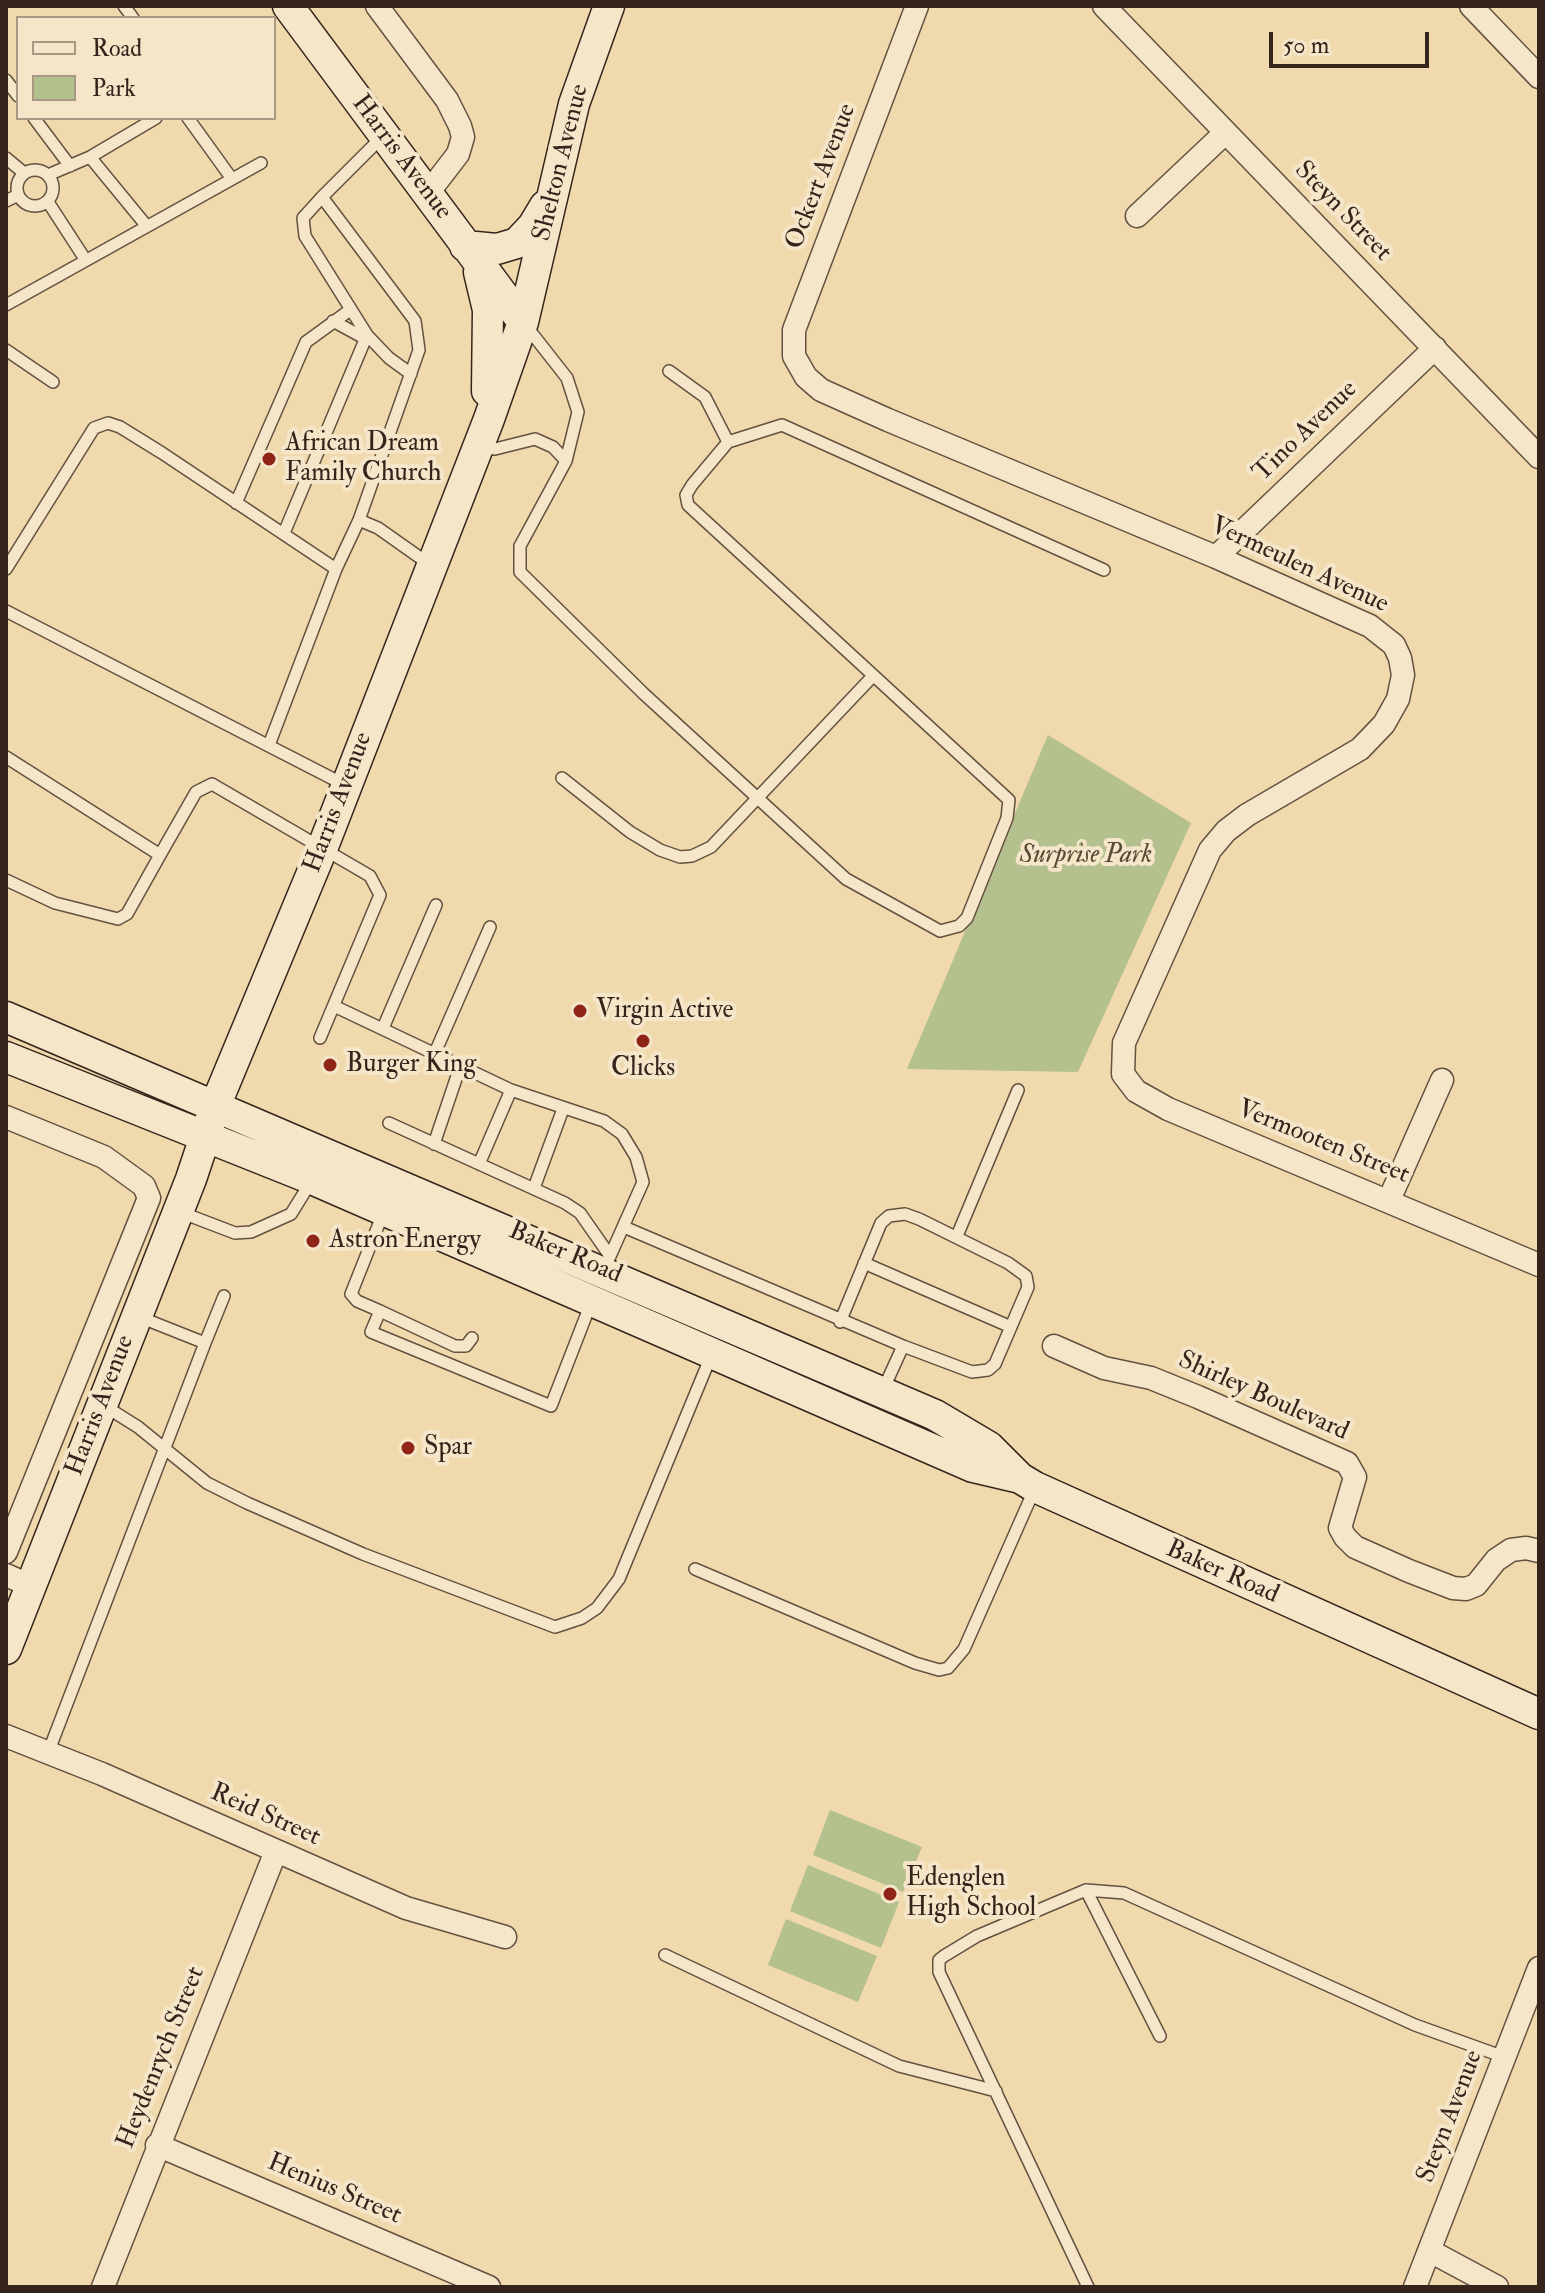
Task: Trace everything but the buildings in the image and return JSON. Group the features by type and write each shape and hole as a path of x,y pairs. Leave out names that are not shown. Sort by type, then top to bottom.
{"main road":[{"name":"Harris Avenue","path":"6,1649 18,1580 102,1404 178,1211 216,1104 322,849 432,567 523,322 288,6"},
{"name":"Shelton Avenue","path":"523,322 574,104 609,6"},
{"path":"466,247 497,249 517,243 533,226 552,194"},
{"path":"466,247 478,271 488,310 489,419"},
{"name":"Baker Road","path":"6,1017 607,1264 967,1433 989,1447 1028,1483"},
{"name":"Baker Road","path":"6,1057 312,1179 973,1467 1028,1483 1427,1662 1538,1697"}],"street":[{"path":"377,6 447,100 463,137 458,154 428,193"},
{"name":"Ockert Avenue","path":"800,369 793,348 794,330 917,6"},
{"name":"Steyn Street","path":"1104,6 1539,457"},
{"path":"1471,6 1539,77"},
{"path":"1137,216 1225,133"},
{"name":"Tino Avenue","path":"1216,557 1435,348"},
{"name":"Vermeulen Avenue","path":"800,369 821,390 1216,557 1382,633 1400,658 1402,688 1384,724 1360,749 1247,815 1226,831 1210,850 1124,1043"},
{"name":"Vermooten Street","path":"1124,1043 1123,1074 1142,1095 1539,1265"},
{"path":"1389,1200 1442,1080"},
{"path":"6,1117 104,1157 144,1186 149,1198 6,1552"},
{"name":"Shirley Boulevard","path":"1054,1346 1104,1368 1151,1378 1347,1463 1355,1477 1340,1528 1345,1537 1355,1547 1409,1571 1453,1588 1466,1589 1476,1585 1496,1560 1511,1550 1526,1548 1539,1551"},
{"name":"Reid Street","path":"6,1736 406,1908 505,1937"},
{"name":"Heydenrych Street","path":"103,2287 276,1851"},
{"name":"Steyn Avenue","path":"1415,2287 1504,2057 1530,2014 1539,1968"},
{"name":"Henius Street","path":"157,2145 489,2287"},
{"path":"1430,2251 1497,2287"}],"lane":[{"path":"36,120 70,166"},
{"path":"48,175 90,157 153,120"},
{"path":"189,120 232,179"},
{"path":"366,337 302,228 303,218 384,135"},
{"path":"90,157 145,224"},
{"path":"6,158 24,173"},
{"path":"6,305 145,224 261,163"},
{"path":"36,170 48,175 54,186 48,202 31,206 18,195 17,183 24,173 36,170"},
{"path":"6,201 18,195"},
{"path":"269,745 336,569 359,520 419,350 415,321 322,197"},
{"path":"48,202 85,259"},
{"path":"236,503 306,342 350,310"},
{"path":"333,321 366,337 411,374"},
{"path":"523,322 567,378 577,401 577,423 566,461 520,546 520,572 846,879 940,931 964,922 1010,812 1009,800 688,505 686,495 728,442 782,425 1104,570"},
{"path":"284,533 366,337"},
{"path":"6,350 53,382"},
{"path":"669,371 705,397 728,442"},
{"path":"6,569 94,428 100,425 120,427 336,569"},
{"path":"478,448 495,449 535,439 553,447 566,461"},
{"path":"359,520 378,528 432,567"},
{"path":"6,611 346,786"},
{"path":"562,778 630,832 680,857 692,856 711,847 872,677"},
{"path":"6,757 160,855"},
{"path":"6,880 55,903 118,919 127,914 196,792 212,784 366,872 379,891 320,1038"},
{"path":"383,1028 436,905"},
{"path":"434,1055 490,927"},
{"path":"334,1006 511,1090 615,1128 636,1157 643,1182 551,1406 371,1332 380,1311"},
{"path":"434,1144 460,1067"},
{"path":"479,1164 511,1090"},
{"path":"957,1236 1018,1090"},
{"path":"534,1188 563,1109"},
{"path":"389,1123 534,1188 580,1213 607,1264"},
{"path":"178,1211 235,1233 251,1232 291,1214 312,1179"},
{"path":"384,1210 351,1294 357,1301 455,1346 466,1346 472,1338"},
{"path":"624,1227 840,1322 981,1373 995,1364 1028,1287 1026,1276 957,1236 911,1216 889,1216 881,1223 840,1322"},
{"path":"864,1263 1011,1327"},
{"path":"48,1753 224,1296"},
{"path":"137,1316 205,1343"},
{"path":"871,1421 903,1346"},
{"path":"102,1404 164,1447 207,1483 247,1503 363,1554 555,1627 582,1618 597,1608 619,1579 713,1352"},
{"path":"695,1569 915,1663 939,1670 948,1668 964,1649 1028,1483"},
{"path":"1086,1890 1160,2036"},
{"path":"1088,2287 939,1972 939,1960 977,1936 1086,1890 1124,1893 1415,2025 1504,2057"},
{"path":"665,1955 899,2066 996,2091"}],"green space":[{"name":"Surprise Park","path":"1048,735 1191,823 1078,1072 907,1069"},
{"path":"830,1810 922,1847 903,1892 813,1855"},
{"path":"808,1865 899,1902 881,1948 790,1911"},
{"path":"786,1919 877,1956 858,2002 768,1965"}],"place":[{"name":"African Dream Family Church","path":"269,459"},
{"name":"Virgin Active","path":"580,1011"},
{"name":"Clicks","path":"643,1041"},
{"name":"Burger King","path":"330,1065"},
{"name":"Astron Energy","path":"313,1241"},
{"name":"Spar","path":"408,1448"},
{"name":"Edenglen High School","path":"890,1894"}]}
